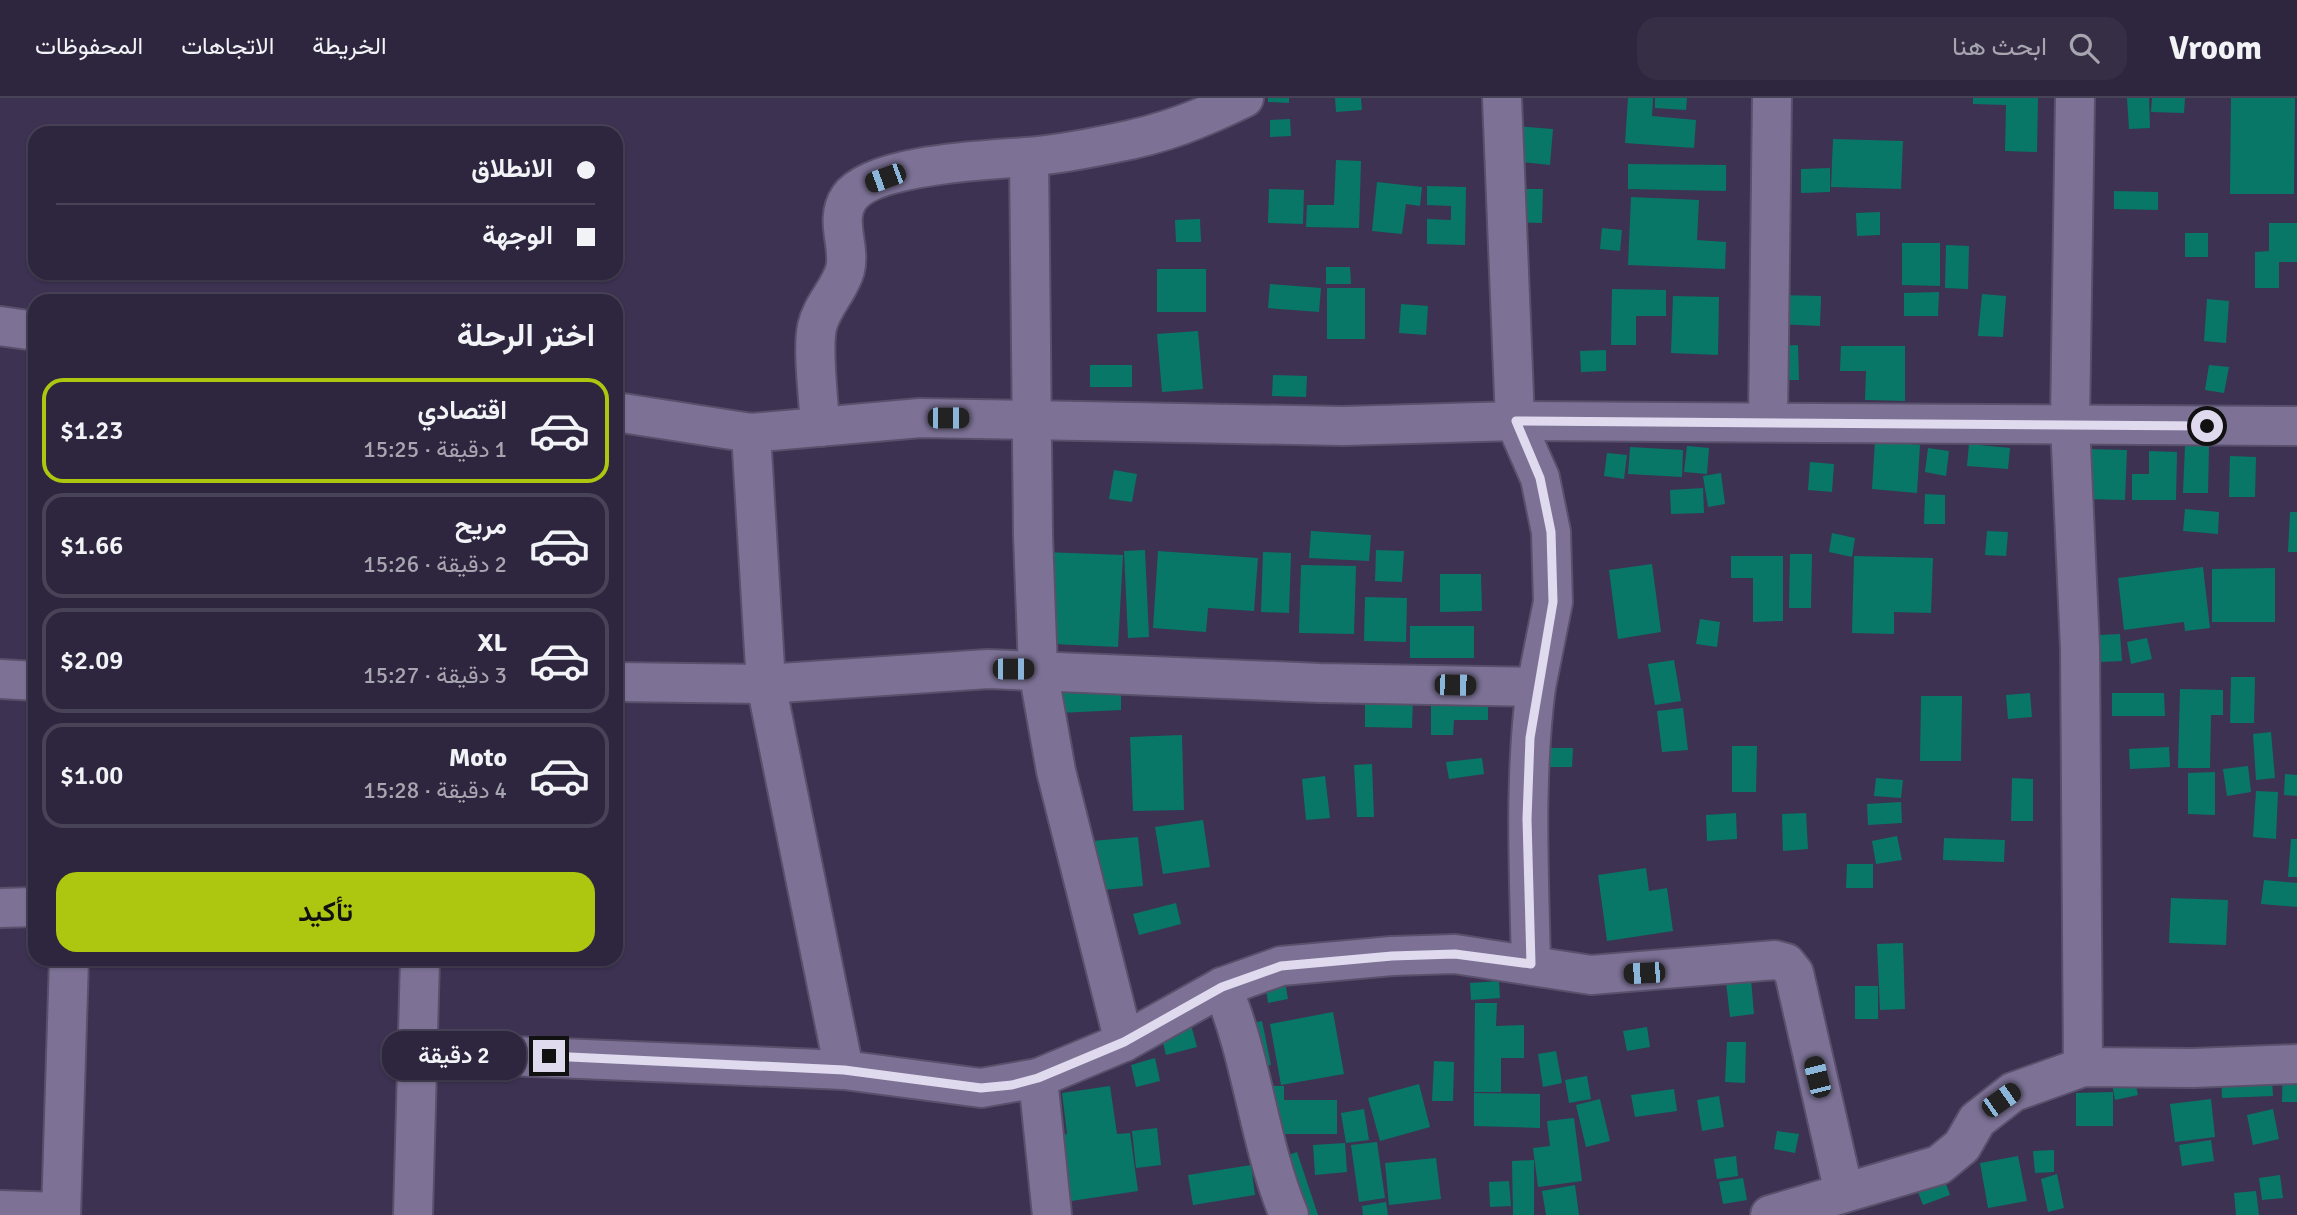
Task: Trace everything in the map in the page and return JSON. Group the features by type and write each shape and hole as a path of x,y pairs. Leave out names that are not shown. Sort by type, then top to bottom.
{"street":[{"path":"820,427 816,329 825,303 845,270 843,212 850,196 867,185 903,172 953,161 1028,157 1117,143 1189,125 1244,98"},
{"path":"1502,98 1516,421 1540,478 1551,532 1553,602 1536,687 1530,738 1527,819 1531,964"},
{"path":"1768,421 1772,98"},
{"path":"2075,98 2070,423 2080,648 2083,1067"},
{"path":"1028,157 1038,670 1059,784 1124,1042"},
{"path":"0,326 28,330"},
{"path":"623,413 751,433 920,418 1032,418 1343,426 1516,421 1768,421 2297,426"},
{"path":"751,433 766,684 844,1070"},
{"path":"623,682 766,684 988,669 1320,683 1536,687"},
{"path":"0,679 28,681"},
{"path":"0,908 28,906"},
{"path":"416,1052 844,1070 981,1088 1012,1085 1038,1078 1124,1042 1222,987 1281,966 1392,956 1455,954 1591,975 1775,960 1786,963 1794,973 1844,1193"},
{"path":"0,1210 61,1213 69,966"},
{"path":"413,1215 420,966"},
{"path":"1222,987 1233,1013 1274,1178 1289,1215"},
{"path":"1770,1215 1939,1165 1962,1146 1977,1120 2013,1092 2083,1067 2193,1068 2297,1063"},
{"path":"1038,1078 1052,1215"}],"building":[{"path":"1268,98 1289,98 1289,103 1268,102"},
{"path":"1335,98 1361,98 1362,110 1336,112"},
{"path":"1628,98 1653,98 1652,116 1696,120 1694,148 1625,143"},
{"path":"1655,98 1687,98 1686,110 1655,108"},
{"path":"1973,98 2038,98 2037,152 2005,151 2006,105 1973,104"},
{"path":"2127,98 2149,98 2150,128 2129,129"},
{"path":"2152,98 2185,98 2184,113 2151,112"},
{"path":"2231,98 2295,98 2294,194 2230,194"},
{"path":"1290,119 1291,136 1270,137 1270,120"},
{"path":"1515,126 1553,129 1550,165 1512,161"},
{"path":"1833,139 1903,141 1901,189 1831,187"},
{"path":"1336,160 1361,161 1359,228 1306,227 1307,205 1334,205"},
{"path":"1628,164 1726,165 1726,191 1628,189"},
{"path":"1830,168 1830,192 1801,193 1801,169"},
{"path":"1377,182 1422,187 1420,206 1406,204 1402,234 1372,231"},
{"path":"1427,186 1466,187 1465,245 1427,244 1427,219 1451,220 1451,206 1427,205"},
{"path":"1269,189 1304,190 1303,224 1268,223"},
{"path":"1509,189 1543,189 1542,223 1508,222"},
{"path":"2114,191 2158,192 2158,210 2114,209"},
{"path":"1631,197 1699,200 1697,240 1726,242 1725,269 1628,265"},
{"path":"1880,212 1880,235 1857,236 1856,213"},
{"path":"1200,219 1201,242 1176,242 1175,220"},
{"path":"2269,223 2297,223 2297,262 2279,262 2279,288 2255,288 2255,252 2269,251"},
{"path":"1602,228 1622,230 1620,251 1600,249"},
{"path":"2185,233 2208,233 2208,257 2185,257"},
{"path":"1902,243 1940,243 1940,286 1902,285"},
{"path":"1946,245 1969,246 1968,289 1945,288"},
{"path":"1326,267 1350,267 1351,284 1326,284"},
{"path":"1157,269 1206,269 1206,312 1157,312"},
{"path":"1270,284 1321,288 1319,312 1268,308"},
{"path":"1327,288 1365,288 1365,339 1327,339"},
{"path":"1612,289 1666,290 1666,316 1636,316 1636,345 1611,345"},
{"path":"1939,292 1938,316 1904,316 1904,293"},
{"path":"1982,294 2006,296 2003,337 1978,336"},
{"path":"1777,295 1821,296 1820,326 1776,324"},
{"path":"1673,296 1719,297 1718,355 1671,353"},
{"path":"2207,299 2229,301 2226,343 2204,341"},
{"path":"1401,304 1428,306 1426,335 1399,333"},
{"path":"1198,331 1203,389 1162,392 1157,334"},
{"path":"1798,345 1799,380 1777,380 1776,346"},
{"path":"1841,346 1905,346 1905,401 1865,400 1866,371 1840,371"},
{"path":"1606,350 1606,371 1581,372 1580,351"},
{"path":"1090,365 1132,365 1132,387 1090,387"},
{"path":"2209,365 2229,367 2224,393 2205,390"},
{"path":"1273,375 1307,376 1306,397 1272,396"},
{"path":"1875,441 1920,445 1917,493 1872,489"},
{"path":"1969,444 2010,448 2008,469 1967,466"},
{"path":"2185,445 2209,446 2208,493 2183,493"},
{"path":"1687,446 1709,448 1707,474 1684,472"},
{"path":"1630,447 1683,450 1682,477 1628,474"},
{"path":"1928,448 1949,451 1946,476 1925,472"},
{"path":"2086,449 2127,450 2125,500 2085,499"},
{"path":"2149,451 2177,452 2176,500 2132,500 2132,474 2149,474"},
{"path":"1607,453 1627,455 1624,479 1604,476"},
{"path":"2230,456 2256,457 2255,497 2229,497"},
{"path":"1810,462 1834,464 1832,492 1808,490"},
{"path":"1114,470 1137,474 1132,502 1109,499"},
{"path":"1721,473 1725,504 1708,507 1703,476"},
{"path":"1703,488 1704,513 1671,514 1670,490"},
{"path":"1925,494 1945,495 1945,524 1924,524"},
{"path":"2185,509 2219,512 2218,534 2183,531"},
{"path":"2290,512 2297,512 2297,552 2288,552"},
{"path":"1311,531 1371,535 1369,561 1309,558"},
{"path":"1987,531 2008,532 2006,556 1985,555"},
{"path":"1832,533 1855,538 1852,557 1829,552"},
{"path":"1145,550 1149,637 1128,638 1124,551"},
{"path":"1376,550 1404,551 1402,582 1375,581"},
{"path":"1158,551 1258,558 1254,611 1208,608 1206,632 1153,628"},
{"path":"1044,552 1123,555 1118,647 1032,643"},
{"path":"1263,552 1291,553 1289,613 1261,612"},
{"path":"1790,554 1812,554 1811,608 1789,608"},
{"path":"1731,556 1783,556 1783,621 1753,622 1753,578 1731,578"},
{"path":"1854,556 1933,558 1931,613 1894,612 1894,634 1852,633"},
{"path":"1652,564 1661,632 1618,639 1609,570"},
{"path":"1301,565 1356,566 1354,634 1299,633"},
{"path":"2203,567 2210,628 2185,631 2184,622 2124,630 2118,578"},
{"path":"2275,568 2275,622 2212,622 2212,569"},
{"path":"1440,574 1481,574 1482,611 1440,612"},
{"path":"1365,597 1407,598 1406,642 1364,641"},
{"path":"1700,619 1720,622 1717,647 1696,644"},
{"path":"1410,626 1474,626 1474,658 1410,658"},
{"path":"2120,634 2122,661 2099,662 2098,635"},
{"path":"2147,638 2152,659 2131,664 2127,642"},
{"path":"1674,660 1681,701 1655,705 1648,664"},
{"path":"2231,677 2255,677 2254,723 2230,723"},
{"path":"1121,683 1121,710 1039,714 1038,687"},
{"path":"2180,689 2223,690 2223,715 2211,715 2210,768 2178,768"},
{"path":"2030,693 2032,717 2008,719 2006,695"},
{"path":"2112,693 2164,693 2165,716 2112,716"},
{"path":"1365,695 1413,696 1412,728 1365,727"},
{"path":"1921,696 1962,696 1961,761 1920,761"},
{"path":"1431,697 1488,697 1488,720 1454,720 1453,735 1431,735"},
{"path":"1683,708 1688,750 1662,752 1657,711"},
{"path":"2271,732 2275,778 2256,780 2253,734"},
{"path":"1182,735 1184,810 1133,811 1130,737"},
{"path":"1732,746 1757,746 1756,792 1732,792"},
{"path":"2169,747 2170,767 2130,769 2129,749"},
{"path":"1540,748 1573,748 1572,767 1541,767"},
{"path":"1482,758 1484,774 1449,779 1446,762"},
{"path":"1372,764 1374,817 1357,817 1354,765"},
{"path":"2248,766 2251,792 2227,796 2223,769"},
{"path":"2215,772 2215,815 2188,814 2188,773"},
{"path":"2285,774 2297,775 2297,796 2284,795"},
{"path":"1325,776 1330,818 1306,820 1302,779"},
{"path":"1876,778 1903,780 1901,798 1874,796"},
{"path":"2012,778 2033,779 2033,821 2011,821"},
{"path":"2256,791 2278,792 2276,839 2253,837"},
{"path":"1901,802 1902,823 1868,825 1867,804"},
{"path":"1736,813 1737,839 1707,841 1706,815"},
{"path":"1806,813 1808,849 1783,851 1782,814"},
{"path":"1203,820 1210,867 1163,874 1155,827"},
{"path":"1897,836 1902,860 1876,864 1872,841"},
{"path":"1138,837 1143,886 1085,892 1080,842"},
{"path":"1944,838 2005,840 2004,862 1943,860"},
{"path":"2291,839 2297,839 2297,877 2288,877"},
{"path":"1847,864 1873,864 1873,888 1846,888"},
{"path":"1646,868 1649,891 1667,888 1673,931 1607,941 1598,875"},
{"path":"2264,880 2297,883 2297,907 2261,904"},
{"path":"2171,898 2228,900 2226,945 2169,943"},
{"path":"1176,903 1181,924 1139,935 1133,914"},
{"path":"1903,943 1905,1009 1880,1010 1877,944"},
{"path":"1283,970 1288,999 1268,1003 1264,974"},
{"path":"1751,979 1754,1014 1730,1017 1726,982"},
{"path":"1499,981 1500,998 1471,1000 1470,983"},
{"path":"1855,986 1878,986 1878,1019 1855,1019"},
{"path":"1475,1003 1497,1003 1496,1026 1524,1025 1524,1058 1501,1058 1501,1092 1474,1092"},
{"path":"1186,1006 1197,1047 1166,1055 1156,1014"},
{"path":"1333,1012 1344,1074 1281,1085 1270,1024"},
{"path":"1262,1021 1271,1065 1248,1069 1239,1026"},
{"path":"1647,1027 1650,1047 1627,1051 1623,1031"},
{"path":"1727,1042 1746,1042 1745,1083 1725,1082"},
{"path":"1556,1051 1562,1083 1543,1087 1538,1054"},
{"path":"1155,1058 1160,1081 1136,1087 1131,1065"},
{"path":"1434,1061 1454,1062 1453,1101 1432,1101"},
{"path":"2283,1061 2297,1061 2297,1102 2282,1102"},
{"path":"2271,1064 2273,1096 2222,1098 2221,1067"},
{"path":"2133,1073 2138,1095 2115,1100 2111,1078"},
{"path":"1587,1076 1591,1099 1569,1103 1565,1080"},
{"path":"1419,1084 1430,1127 1380,1141 1368,1098"},
{"path":"1110,1086 1117,1134 1130,1133 1138,1191 1058,1203 1049,1137 1067,1134 1062,1093"},
{"path":"1257,1086 1284,1086 1284,1100 1337,1100 1337,1134 1257,1134"},
{"path":"1674,1089 1677,1111 1635,1117 1631,1095"},
{"path":"2113,1092 2113,1126 2076,1126 2076,1093"},
{"path":"1474,1093 1540,1094 1540,1128 1474,1126"},
{"path":"1719,1096 1724,1127 1702,1131 1697,1100"},
{"path":"1600,1099 1610,1141 1586,1147 1576,1105"},
{"path":"2211,1099 2215,1137 2175,1142 2170,1104"},
{"path":"1364,1109 1369,1140 1346,1143 1341,1113"},
{"path":"2273,1109 2279,1139 2253,1145 2247,1115"},
{"path":"1574,1118 1582,1181 1538,1187 1533,1148 1550,1146 1547,1121"},
{"path":"1157,1128 1161,1165 1136,1168 1132,1131"},
{"path":"1777,1131 1799,1134 1795,1153 1774,1149"},
{"path":"2211,1140 2214,1161 2182,1166 2179,1145"},
{"path":"1377,1142 1385,1198 1359,1202 1351,1145"},
{"path":"1345,1143 1347,1172 1315,1175 1313,1145"},
{"path":"2054,1150 2054,1172 2035,1173 2033,1151"},
{"path":"1934,1151 1950,1195 1923,1205 1906,1161"},
{"path":"1297,1152 1318,1215 1283,1215 1265,1163"},
{"path":"1736,1156 1738,1176 1717,1179 1714,1159"},
{"path":"2018,1156 2027,1201 1988,1208 1980,1163"},
{"path":"1436,1158 1441,1199 1389,1205 1385,1163"},
{"path":"1534,1160 1534,1215 1513,1215 1512,1161"},
{"path":"1251,1165 1255,1195 1193,1205 1188,1175"},
{"path":"2057,1174 2064,1208 2048,1212 2041,1179"},
{"path":"2280,1175 2283,1198 2262,1200 2259,1178"},
{"path":"1743,1178 1747,1200 1723,1204 1719,1182"},
{"path":"1509,1181 1511,1206 1490,1207 1489,1182"},
{"path":"1575,1185 1579,1215 1546,1215 1542,1191"},
{"path":"2256,1191 2259,1215 2236,1215 2234,1193"},
{"path":"1386,1202 1388,1215 1363,1215 1362,1206"}],"route":[{"path":"549,1056 844,1070 981,1088 1012,1085 1038,1078 1124,1042 1245,976 1281,966 1392,956 1455,954 1531,964 1527,819 1530,738 1536,687 1553,602 1551,532 1540,478 1516,421 2207,426"}]}
